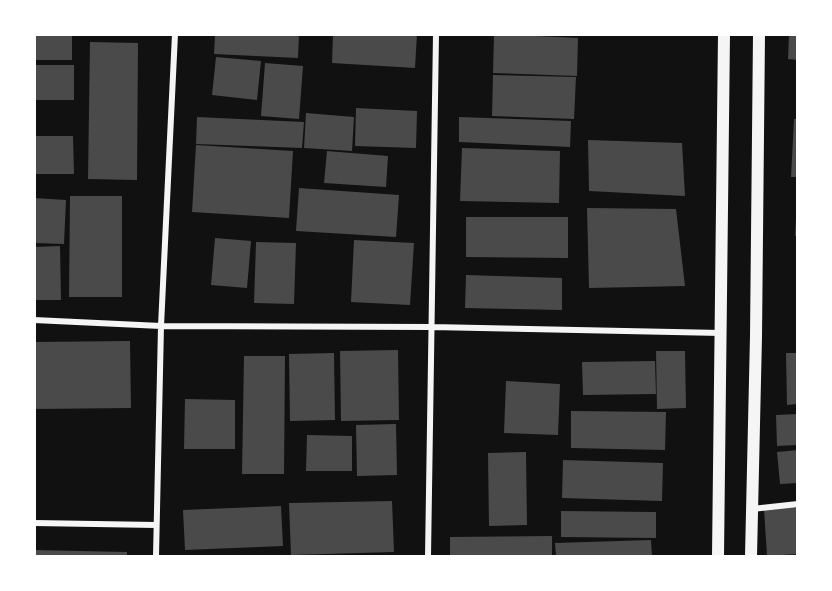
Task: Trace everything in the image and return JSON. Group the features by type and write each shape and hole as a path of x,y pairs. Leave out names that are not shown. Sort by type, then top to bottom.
{"main road":[{"path":"718,556 724,34"},
{"path":"751,556 759,34"}],"street":[{"path":"156,556 161,326 175,34"},
{"path":"428,556 436,34"},
{"path":"34,320 161,326 432,327 721,333"},
{"path":"752,510 798,504"},
{"path":"34,523 156,525"}],"building":[{"path":"34,34 72,34 72,60 34,60"},
{"path":"215,34 299,34 298,58 214,54"},
{"path":"333,34 417,34 415,68 332,63"},
{"path":"494,34 578,38 577,76 493,73"},
{"path":"789,34 798,34 798,60 788,59"},
{"path":"90,42 138,43 137,180 88,179"},
{"path":"216,57 261,61 257,100 212,95"},
{"path":"265,63 303,66 299,119 261,116"},
{"path":"34,65 74,65 74,100 34,100"},
{"path":"493,75 576,77 574,119 492,116"},
{"path":"356,108 417,111 416,148 355,146"},
{"path":"306,113 354,117 352,151 304,148"},
{"path":"197,117 304,122 302,148 196,144"},
{"path":"459,117 571,121 570,147 459,142"},
{"path":"794,119 798,119 798,177 791,177"},
{"path":"34,136 73,136 74,174 34,174"},
{"path":"588,140 682,143 685,196 589,191"},
{"path":"196,145 293,151 289,218 192,212"},
{"path":"462,148 560,151 559,203 460,201"},
{"path":"327,151 388,156 386,187 324,183"},
{"path":"299,188 399,195 396,237 296,231"},
{"path":"70,196 122,196 122,297 69,297"},
{"path":"34,198 66,200 64,244 34,243"},
{"path":"587,208 676,209 685,286 589,288"},
{"path":"466,217 568,217 568,258 466,257"},
{"path":"796,218 798,218 798,236 795,236"},
{"path":"215,238 251,241 247,288 211,285"},
{"path":"354,240 414,243 410,305 351,302"},
{"path":"256,242 296,243 294,304 254,303"},
{"path":"60,246 61,300 34,300 34,247"},
{"path":"466,275 562,278 562,310 465,308"},
{"path":"130,341 131,408 34,409 34,342"},
{"path":"398,350 399,420 341,421 340,351"},
{"path":"656,351 685,351 686,408 657,409"},
{"path":"334,353 335,420 290,421 289,354"},
{"path":"786,353 798,353 798,404 787,405"},
{"path":"244,356 285,356 284,474 242,474"},
{"path":"655,361 656,394 583,395 582,362"},
{"path":"506,381 560,384 558,435 504,433"},
{"path":"185,399 235,400 235,449 184,449"},
{"path":"571,411 666,412 665,450 571,448"},
{"path":"798,414 798,445 777,446 776,415"},
{"path":"396,424 397,475 357,476 356,425"},
{"path":"307,435 352,436 352,471 306,471"},
{"path":"798,450 798,483 780,484 777,452"},
{"path":"526,452 527,525 489,526 488,453"},
{"path":"563,460 663,463 662,501 562,498"},
{"path":"392,501 394,552 291,555 289,503"},
{"path":"281,506 283,546 185,550 183,510"},
{"path":"798,506 798,554 767,556 764,509"},
{"path":"561,511 656,512 656,538 561,537"},
{"path":"552,536 552,556 450,556 450,537"},
{"path":"651,540 652,556 556,556 555,543"},
{"path":"34,550 127,552 127,556 34,556"}]}
